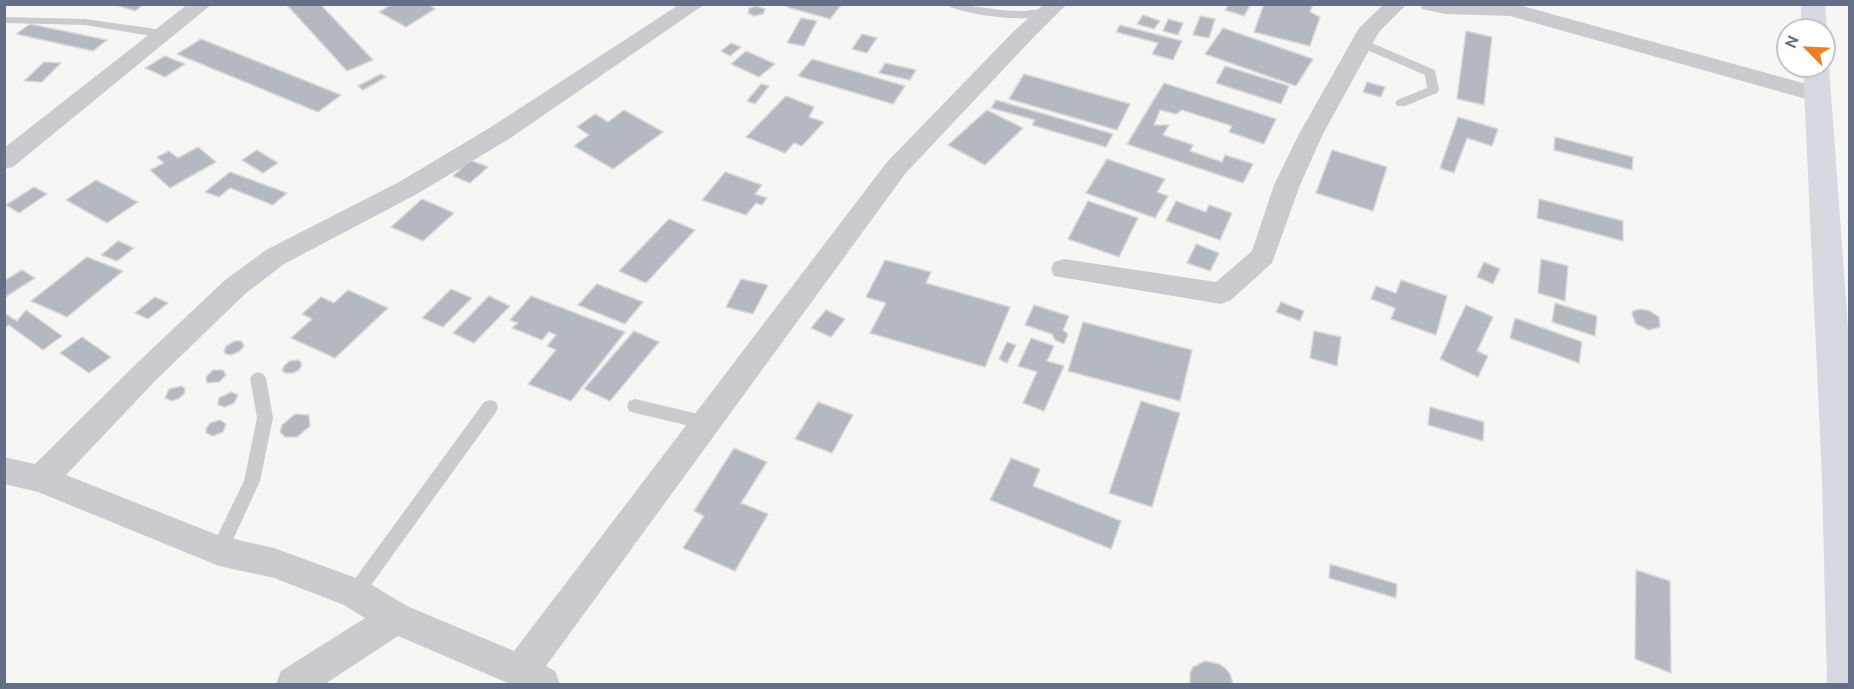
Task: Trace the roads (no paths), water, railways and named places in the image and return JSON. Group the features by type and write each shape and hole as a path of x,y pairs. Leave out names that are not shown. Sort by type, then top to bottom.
{"main road":[{"path":"1817,80 1840,467 1848,684"}],"street":[{"path":"4,161 202,4"},
{"path":"41,479 235,287 274,257 418,182 500,133 695,4"},
{"path":"1064,269 1221,293 1263,256 1287,185 1311,134 1370,28 1397,4"},
{"path":"1430,4 1445,8 1511,10 1817,80"},
{"path":"5,471 41,479 219,551 274,563 355,593 395,618 532,678 896,168 1021,37 1052,9"},
{"path":"294,684 395,618"}],"lane":[{"path":"950,4 1008,15 1052,9"},
{"path":"4,20 85,22 163,34"},
{"path":"1362,43 1431,73 1433,90 1401,103"},
{"path":"219,551 252,481 265,418 258,378"},
{"path":"635,406 712,424"},
{"path":"355,593 490,407"}]}
